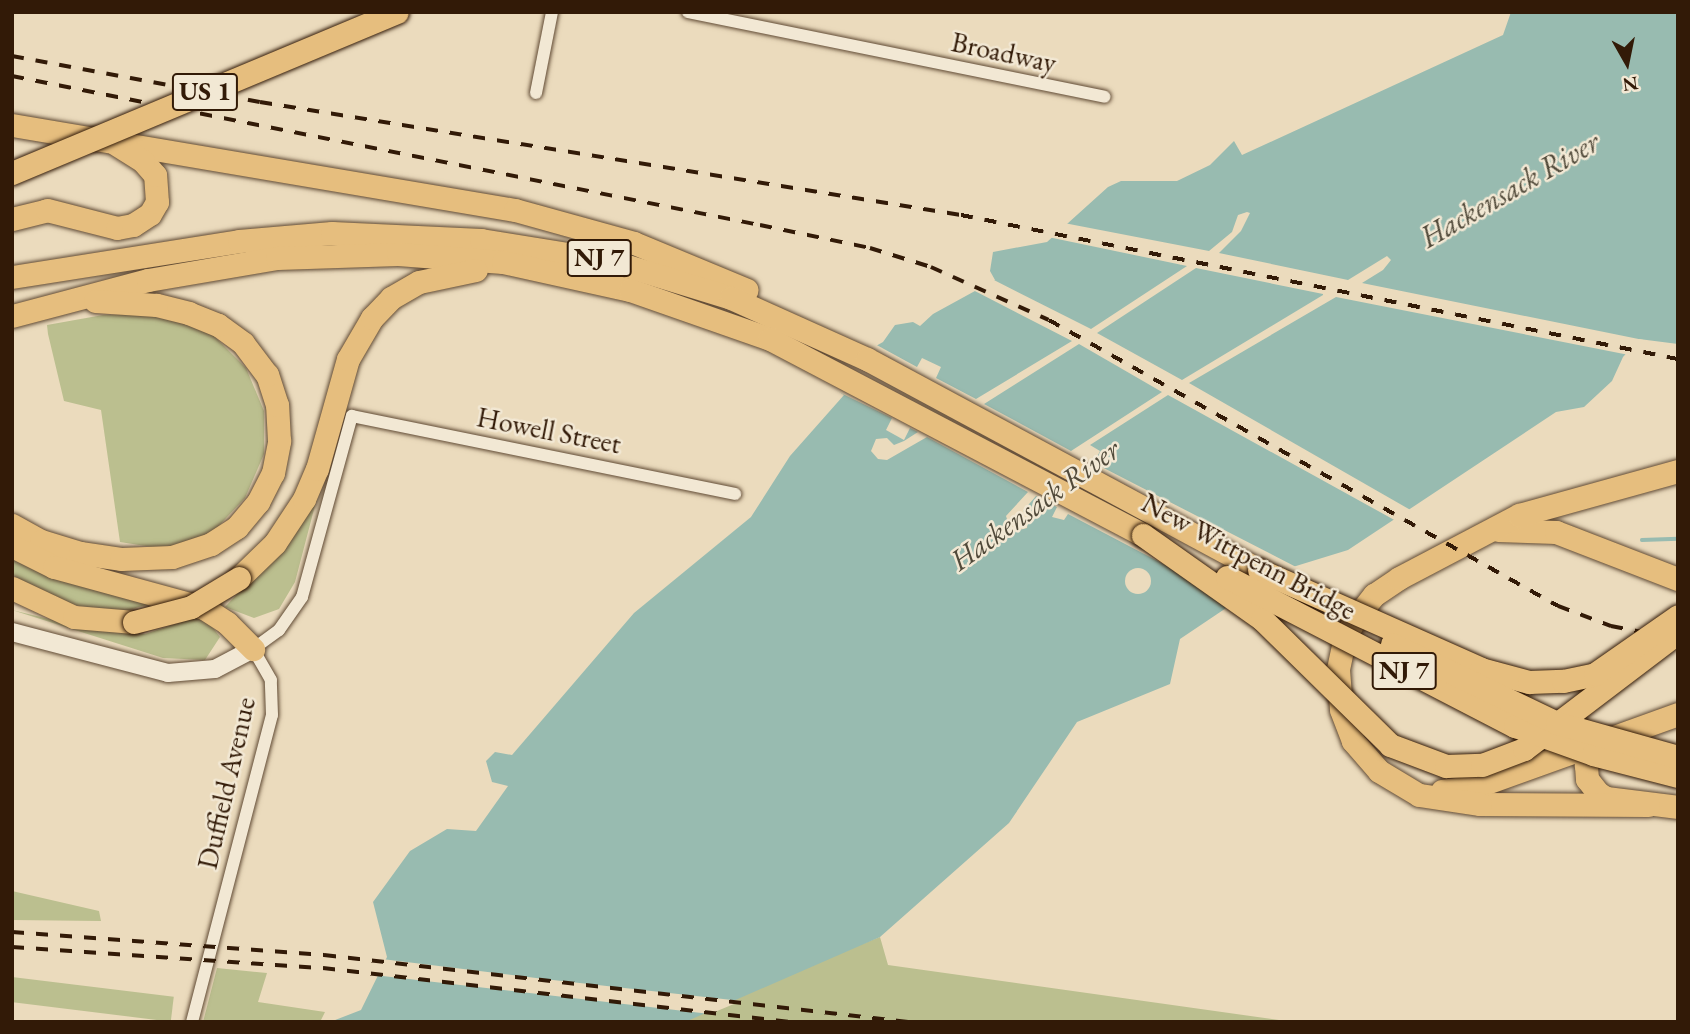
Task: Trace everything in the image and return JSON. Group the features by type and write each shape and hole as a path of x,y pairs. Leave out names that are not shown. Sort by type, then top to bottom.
{"highway":[{"name":"US 1","path":"12,158 361,12"},
{"name":"US 1","path":"12,173 397,12"},
{"path":"12,125 515,210 634,243 746,289 820,327 867,359"},
{"path":"12,219 47,210 117,228 133,225 150,214 157,202 155,175 143,161 112,142"},
{"name":"NJ 7","path":"12,304 261,238 369,236 481,240 578,254 702,288 812,345"},
{"name":"NJ 7","path":"60,303 134,270 351,254 472,259 541,271 678,304 812,345"},
{"path":"12,277 134,270"},
{"path":"12,588 74,617 134,622 191,607 239,578 275,543 304,499 317,469 351,352 367,324 391,298 411,285 459,270 541,271"},
{"path":"12,317 60,303 156,305 199,316 227,330 257,358 274,394 280,431 276,462 263,493 237,527 211,544 182,555 142,559 90,555 41,541 12,525"},
{"name":"New Wittpenn Bridge","path":"812,345 867,359 1483,691 1580,731 1678,757"},
{"name":"New Wittpenn Bridge","path":"812,345 1143,535 1506,722 1593,754 1678,776"},
{"path":"1648,805 1605,808 1447,802 1419,795 1388,778 1359,750 1341,709 1338,669 1345,637 1382,589 1478,533 1555,503 1678,471"},
{"path":"1478,533 1519,528 1556,533 1678,579"},
{"path":"1143,535 1262,619 1390,745 1446,766 1482,765 1524,749 1678,632"},
{"path":"12,546 54,567 204,608 227,623 253,649"},
{"path":"1259,570 1481,669 1529,682 1563,681 1595,674 1678,616"},
{"path":"1388,778 1429,790 1462,790 1678,714"},
{"path":"1630,732 1593,751 1586,774 1591,786 1606,798 1678,807"}],"street":[{"path":"536,93 552,12"},
{"name":"Broadway","path":"688,12 1104,97"},
{"name":"Howell Street","path":"253,649 279,629 302,597 352,416 735,494"},
{"path":"12,632 168,673 215,669 253,649"},
{"name":"Duffield Avenue","path":"192,1022 272,715 271,680 253,649"}],"green space":[{"path":"140,314 191,325 213,335 246,368 264,411 264,454 245,498 210,535 165,549 120,542 101,410 64,401 47,325 103,315"},
{"path":"324,471 295,582 279,609 254,618 225,607 294,533"},
{"path":"12,556 152,603 119,613 69,604 19,581 12,573"},
{"path":"12,610 98,631 145,634 203,615 220,637 205,660 163,658"},
{"path":"12,891 99,911 101,921 12,920"},
{"path":"880,937 888,965 1293,1022 682,1022 728,997"},
{"path":"217,968 267,973 258,1002 325,1012 320,1022 203,1022"},
{"path":"12,977 174,997 171,1022 12,1002"}],"water":[{"name":"Hackensack River","path":"1511,12 1678,12 1678,344 1639,339 1623,357 1612,381 1584,407 1556,412 1348,550 1283,570 1180,639 1170,684 1077,722 1009,823 880,937 685,1022 330,1022 361,1010 387,957 373,902 410,851 447,829 476,831 508,786 492,782 486,761 495,752 512,755 634,613 751,517 790,456 844,395 818,379 883,342 895,325 913,322 920,326 933,314 995,280 990,271 993,252 1047,242 1108,187 1121,181 1177,181 1210,165 1234,141 1242,155 1503,35"}],"pier":[{"path":"1250,213 1241,231 1219,253 1348,280 1387,256 1391,260 1383,270 1362,283 1678,347 1640,343 1629,355 1336,297 1189,383 1414,512 1398,522 1168,395 1090,445 1100,451 1094,463 1300,569 1209,588 1068,514 1064,520 1052,517 1057,507 1036,496 1023,511 1028,517 1027,528 1011,532 1006,516 1028,492 927,437 887,460 878,459 871,451 876,439 887,438 894,445 904,441 918,432 910,428 904,440 886,430 892,418 814,380 873,343 917,367 922,358 941,367 936,378 976,399 1072,341 971,289 990,278 1091,329 1187,266 1048,237 1064,223 1209,251 1232,232 1238,215","holes":["1196,268 1323,294 1323,295 1182,380 1097,333","1079,344 1162,392 1071,451 984,404"]},
{"path":"1138,568 1147,572 1151,581 1147,590 1138,594 1129,590 1125,581 1129,572"},
{"path":"382,959 741,1001 710,1014 374,975"}],"waterway":[{"path":"1642,540 1678,539"}],"railway":[{"path":"12,56 260,102 961,215 1678,359"},
{"path":"12,76 760,225 870,248 931,267 1049,320 1558,606 1611,626 1678,639"},
{"path":"12,932 324,955 908,1022"},
{"path":"12,947 323,968 788,1022"}]}
